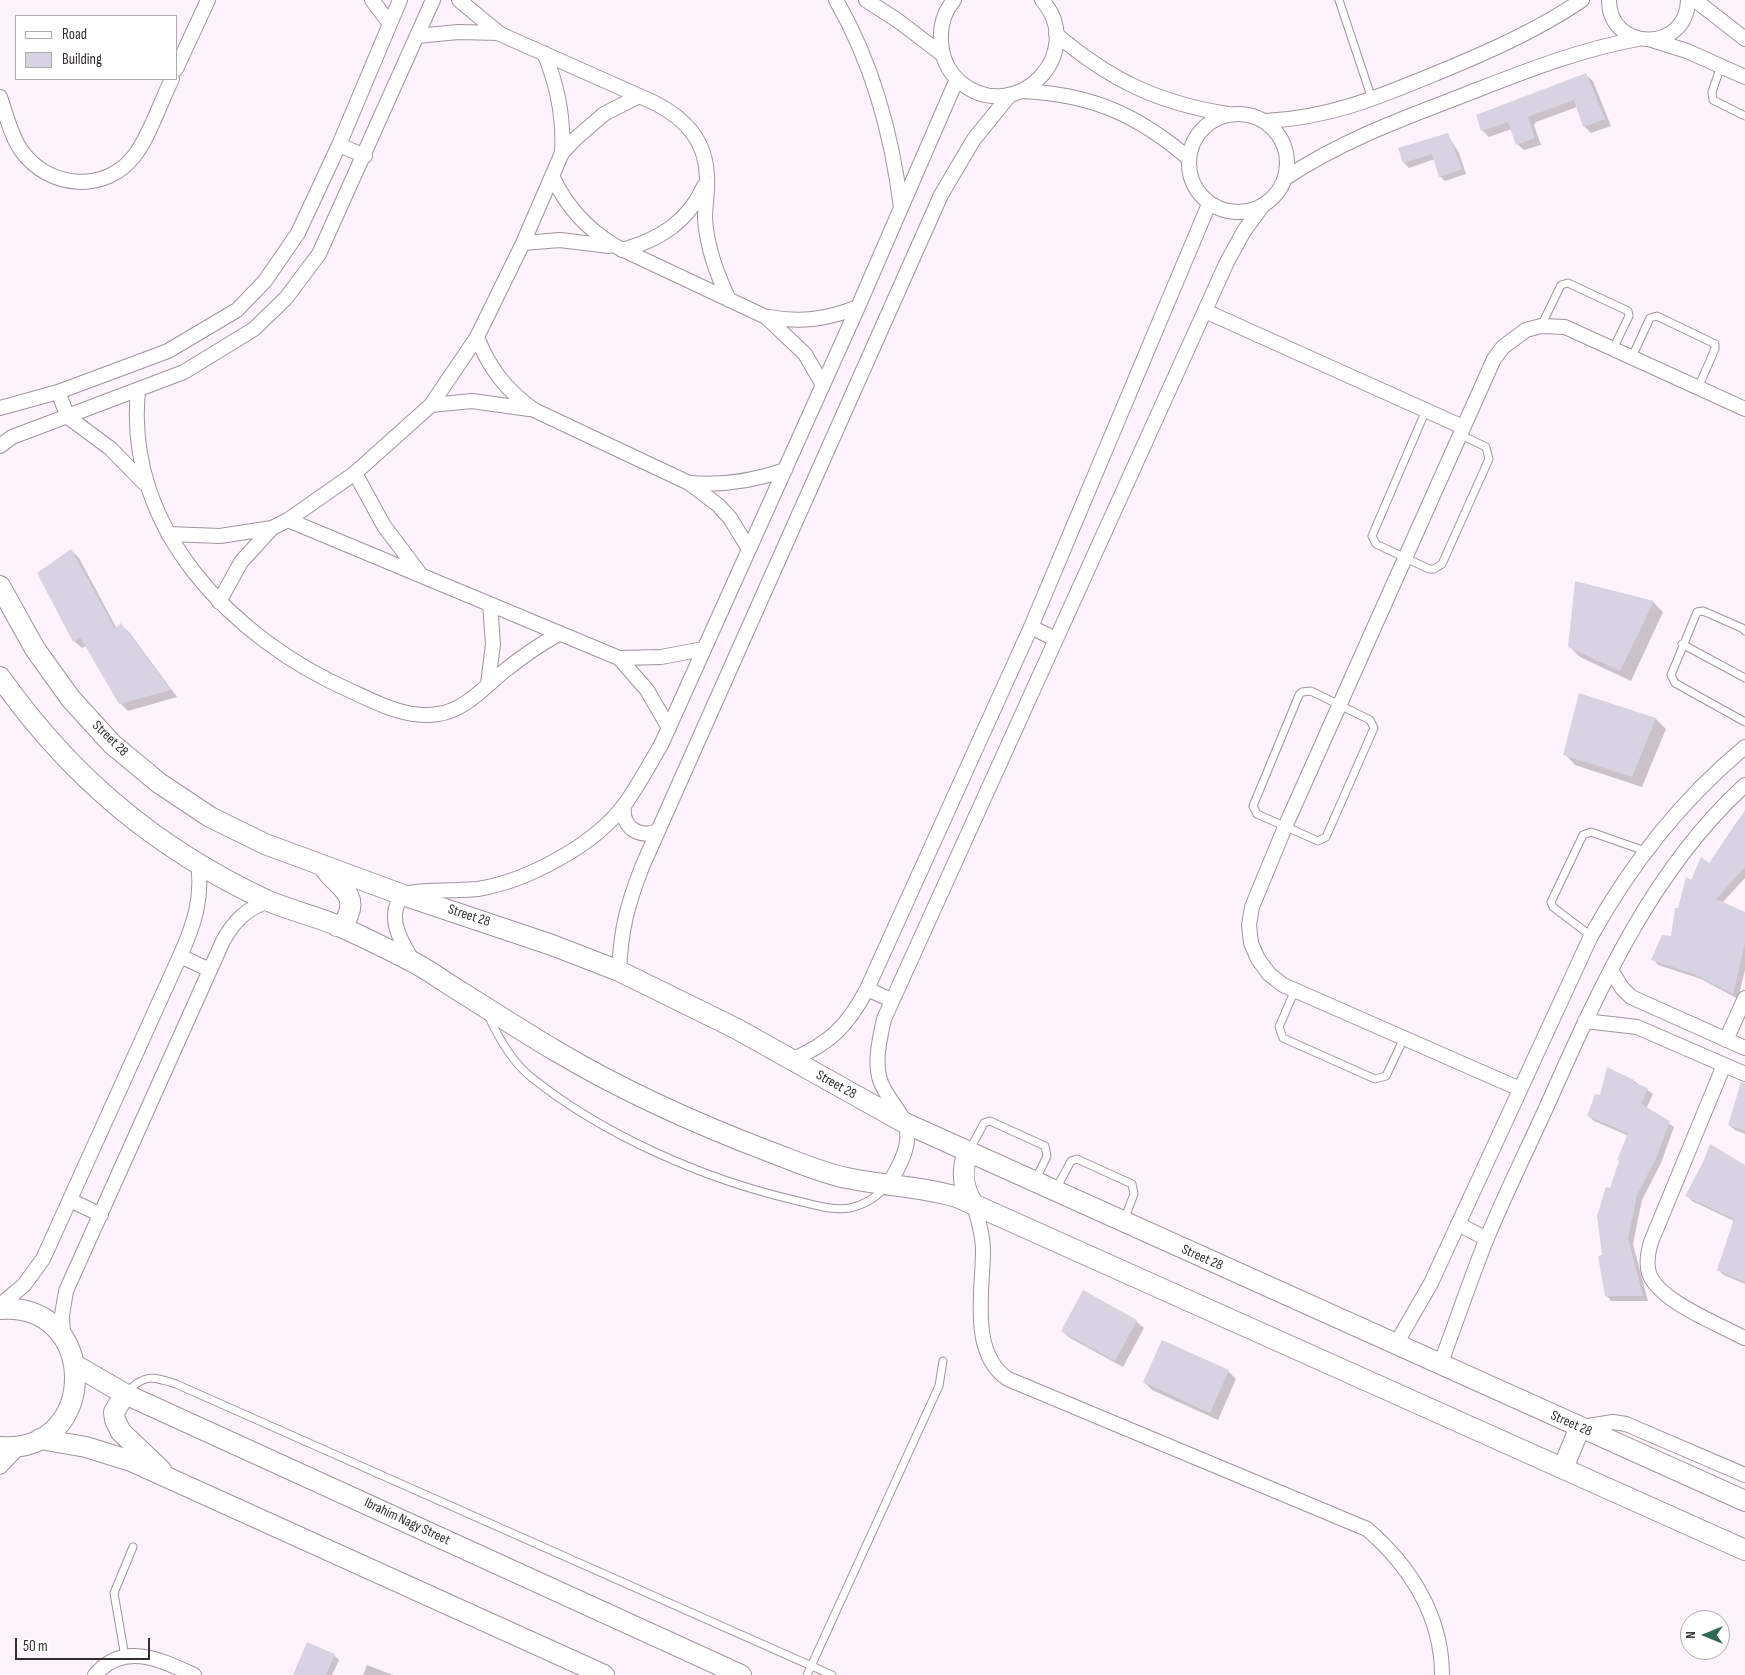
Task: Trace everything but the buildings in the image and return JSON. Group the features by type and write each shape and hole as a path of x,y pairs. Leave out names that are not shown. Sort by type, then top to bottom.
{"street":[{"path":"178,65 208,0"},
{"path":"372,0 390,24"},
{"path":"0,408 58,392 168,351 238,310 265,281 298,233 339,145 400,0"},
{"path":"0,446 12,437 138,391 184,372 254,329 286,298 319,254 365,156 433,0"},
{"path":"460,0 500,34 673,112 688,125 699,141 706,159 708,179 705,206 708,241 715,268 729,300"},
{"path":"836,0 856,39 881,104 895,164 901,208"},
{"path":"866,0 897,20 943,55 957,79 981,94 1074,96 1124,113 1147,126 1188,158"},
{"path":"943,55 941,27 954,0"},
{"path":"889,1184 904,1156 907,1140 905,1123 886,1094 879,1078 879,1038 891,1000 1235,246 1263,205 1280,190 1284,179 1287,154 1276,130 1266,122 1248,114 1229,114 1197,109 1166,101 1136,89 1094,65 1055,27 1042,0"},
{"path":"618,972 621,936 627,908 658,831 941,195 974,139 1015,94 1037,82 1048,68 1055,52 1053,0"},
{"path":"1266,122 1317,116 1372,99 1508,44 1541,27 1582,0"},
{"path":"1609,0 1612,17 1627,34 1687,51 1745,77"},
{"path":"1284,179 1318,157 1354,138 1566,56 1644,39 1662,38 1679,26 1685,16 1688,0"},
{"path":"1695,0 1745,38"},
{"path":"417,36 458,32 500,34"},
{"path":"544,53 558,92 563,133 562,154"},
{"path":"413,962 396,929 396,911 403,895 412,891 479,889 520,878 565,855 591,837 624,806 644,775 669,728 858,307 957,79"},
{"path":"0,97 20,149 32,164 48,175 66,182 86,182 104,178 122,169 135,155 172,80"},
{"path":"168,534 220,536 272,528 288,520 355,473 431,405 477,337 523,243 562,154 575,139 604,114 639,96"},
{"path":"1229,114 1216,118 1206,124 1197,134 1188,158 1193,184 1209,204 1222,210 1250,211 1263,205"},
{"path":"339,145 365,156"},
{"path":"552,176 561,194 578,216 599,236 618,248 766,317 784,320 813,320 840,314 858,307"},
{"path":"523,243 578,241 618,248 658,237 674,226 699,196 708,179"},
{"path":"791,1060 811,1052 830,1040 845,1024 867,988 1031,627 1209,204"},
{"path":"1204,311 1426,410 1461,430"},
{"path":"766,317 804,354 823,385"},
{"path":"1520,1089 1295,990 1269,974 1258,960 1251,943 1249,925 1252,907 1285,827 1461,430 1494,359 1503,347 1514,337 1540,326 1566,327 1745,409"},
{"path":"477,337 488,363 505,386 534,410 688,483 718,505 730,518 749,549"},
{"path":"138,391 136,439 146,485 168,534 191,570 220,602 257,634 297,662 340,686 411,715 439,714 466,703 523,656 560,633"},
{"path":"58,392 68,417 111,448 146,485"},
{"path":"431,405 451,402 493,402 534,410"},
{"path":"688,483 708,484 747,481 785,470"},
{"path":"355,473 384,526 421,576"},
{"path":"288,520 619,658 661,657 703,649"},
{"path":"220,602 241,562 272,528"},
{"name":"Street 28","path":"0,586 35,649 71,698 112,744 159,783 210,817 265,844 403,895 493,924 618,972 677,998 905,1123 1745,1501"},
{"path":"488,684 493,644 490,604"},
{"path":"1031,627 1056,639"},
{"path":"619,658 647,690 669,728"},
{"path":"0,677 25,712 63,756 104,796 149,833 198,864 269,901 337,926 413,962 558,1052 610,1080 717,1131 827,1173 864,1181 933,1190 974,1205 1745,1550"},
{"path":"1396,1344 1431,1283 1591,936 1645,851 1695,792 1745,746"},
{"path":"1440,1365 1487,1239 1585,1021 1610,970 1665,878 1701,829 1745,785"},
{"path":"624,806 624,819 632,830 645,834 658,831"},
{"path":"0,1305 24,1285 39,1265 180,956 197,913 200,880 198,864"},
{"path":"323,865 330,876 348,894 350,901 346,920 342,925 337,926"},
{"path":"0,1447 20,1446 40,1439 54,1429 66,1416 73,1400 76,1366 63,1336 62,1315 66,1290 223,941 237,920 258,905 269,901"},
{"path":"180,956 210,970"},
{"path":"1610,970 1622,988 1631,997 1745,1048"},
{"path":"867,988 891,1000"},
{"path":"1726,1040 1745,998"},
{"path":"1585,1021 1637,1027 1745,1074"},
{"path":"1724,1065 1651,1242 1647,1258 1649,1274 1664,1293 1745,1337"},
{"path":"968,1152 964,1163 964,1185 974,1205 983,1250 983,1342 988,1360 1000,1374 1017,1383 1367,1529 1401,1562 1425,1601 1440,1646 1442,1675"},
{"path":"70,1200 101,1215"},
{"path":"1458,1224 1487,1239"},
{"path":"0,1309 24,1310 39,1316 63,1336"},
{"name":"Ibrahim Nagy Street","path":"76,1366 125,1394 741,1675"},
{"path":"125,1394 116,1405 114,1412 117,1426 174,1481"},
{"path":"1563,1468 1580,1427 1613,1422 1626,1424 1745,1475"},
{"path":"40,1439 79,1445 109,1454 174,1481 604,1675"},
{"path":"0,1467 20,1446"},
{"path":"95,1675 111,1662 125,1657 140,1655 155,1658 194,1675"}],"lane":[{"path":"1339,0 1372,99"},
{"path":"1721,66 1712,92 1713,100 1745,116"},
{"path":"1540,326 1561,285 1568,283 1628,311 1629,316 1613,349"},
{"path":"1632,357 1650,318 1657,316 1714,344 1715,349 1698,388"},
{"path":"1426,410 1372,532 1376,544 1429,569 1434,569 1442,564 1489,460 1486,448 1461,430"},
{"path":"1745,631 1742,628 1700,611 1695,614 1672,670 1675,682 1745,722"},
{"path":"1682,644 1745,678"},
{"path":"1311,690 1339,705 1370,720 1374,732 1326,837 1323,840 1314,841 1257,814 1253,801 1299,695 1302,692 1311,690"},
{"path":"1591,936 1553,907 1551,902 1583,835 1591,832 1645,851"},
{"path":"1295,990 1279,1027 1280,1035 1366,1076 1378,1080 1386,1076 1404,1038"},
{"path":"485,1008 504,1046 530,1076 623,1135 695,1168 776,1196 829,1208 850,1208 861,1204 881,1192 889,1184"},
{"path":"968,1152 984,1123 990,1121 1045,1146 1047,1156 1034,1182"},
{"path":"1054,1191 1071,1161 1077,1159 1132,1184 1134,1194 1123,1222"},
{"path":"807,1675 940,1386 943,1361"},
{"path":"125,1394 138,1381 146,1378 162,1379 176,1384 832,1675"},
{"path":"125,1657 114,1593 133,1548"}]}
